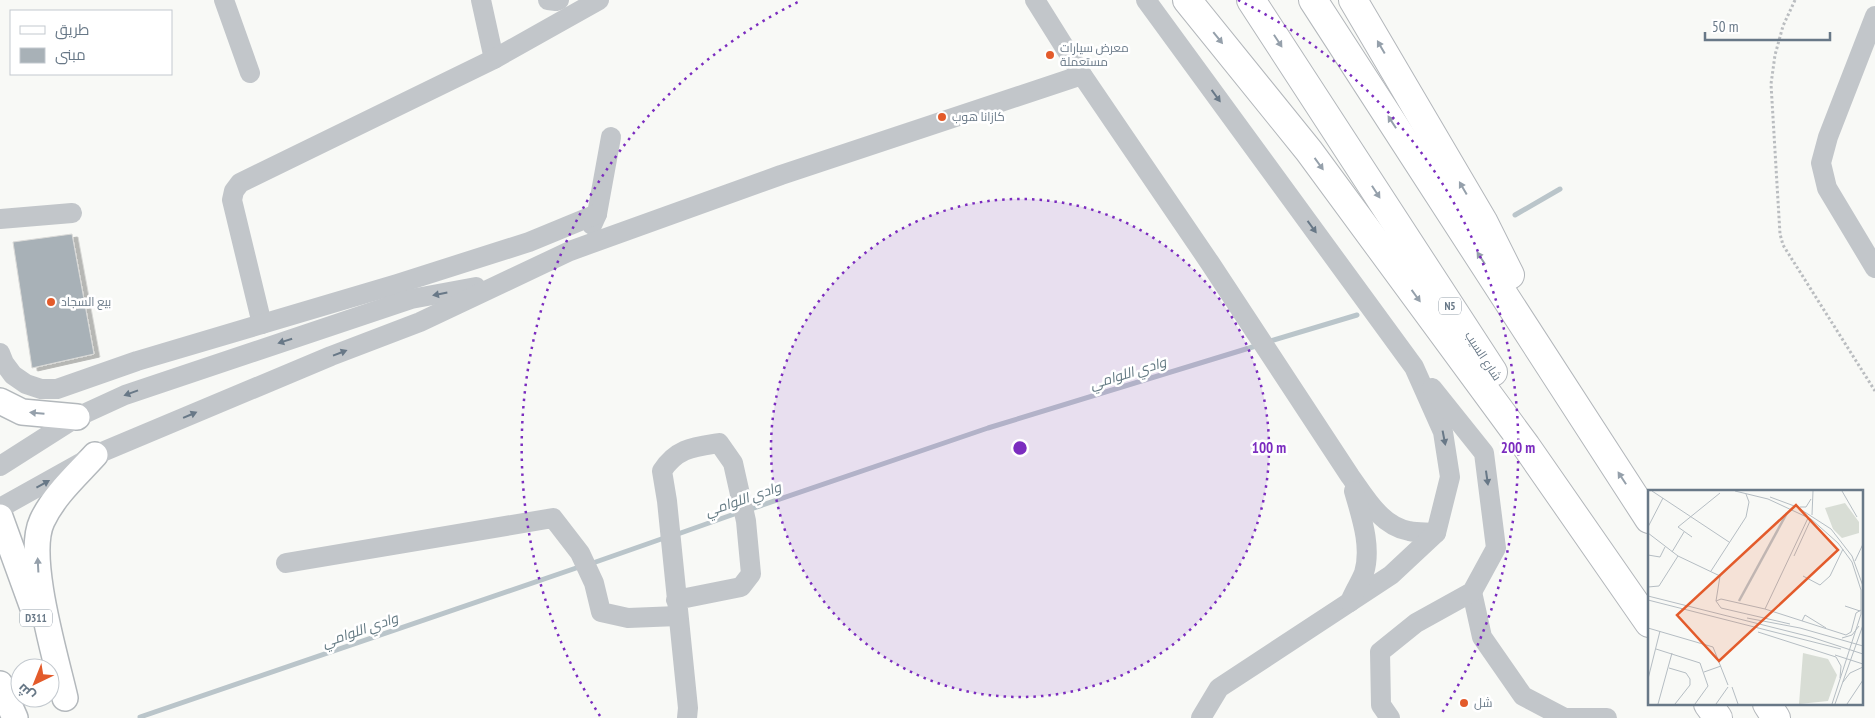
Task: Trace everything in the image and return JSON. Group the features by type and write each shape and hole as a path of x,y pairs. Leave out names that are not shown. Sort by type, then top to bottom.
{"highway":[{"path":"1187,0 1309,151 1526,446 1648,622"},
{"name":"شارع السيب","path":"1251,0 1648,609"},
{"path":"1314,0 1648,517"},
{"path":"1353,0 1482,220 1574,402"},
{"path":"1710,706 1718,718"},
{"path":"1769,706 1776,718"}],"main road":[{"path":"0,401 22,412 77,417"},
{"path":"69,708 38,578 37,545 42,522 60,493 95,455"},
{"name":"D311","path":"0,517 69,708"},
{"path":"0,686 14,718"}],"street":[{"path":"224,0 250,73"},
{"path":"481,0 494,59"},
{"path":"548,0 559,0"},
{"path":"262,324 232,200 234,191 240,183 494,59 600,0"},
{"path":"1035,0 1082,75 1373,508 1390,524 1407,531 1436,533"},
{"path":"1146,0 1414,367 1484,453 1496,548 1472,592 1416,623 1380,652 1381,705 1390,718"},
{"path":"1875,16 1828,137 1821,163 1826,188 1875,268"},
{"path":"0,508 95,455 331,356 420,322 570,251 781,175 1082,75"},
{"path":"570,251 589,232 597,214 611,137"},
{"path":"0,219 72,213"},
{"path":"0,352 4,363 13,375 26,384 41,389 56,389 137,361 397,284 520,245 597,214"},
{"path":"0,466 77,417 125,395 411,299 505,281"},
{"path":"1201,718 1219,688 1391,575 1436,533 1450,477 1443,432 1414,367"},
{"path":"286,563 553,518 580,554 594,583 601,612 628,618 677,608 741,587 751,574 746,521 733,463 719,442 689,448 670,459 662,471 667,501 677,608 688,708 687,718"},
{"path":"1349,604 1364,572 1367,546 1363,521 1350,476"},
{"path":"1472,592 1482,637 1523,696 1565,718 1607,718"}],"path":[{"path":"1795,0 1777,47 1771,84 1780,234 1783,245 1875,390"}],"building":[{"path":"72,234 94,354 32,368 13,242"}],"waterway":[{"name":"وادي اللوامي","path":"1515,215 1560,189"},
{"name":"وادي اللوامي","path":"1267,342 1357,315"},
{"name":"وادي اللوامي","path":"748,510 988,428 1259,345"},
{"name":"وادي اللوامي","path":"675,535 740,512"},
{"name":"وادي اللوامي","path":"590,564 667,537"},
{"name":"وادي اللوامي","path":"140,717 582,566"}],"place":[{"name":"معرض سيارات مستعملة","path":"1050,55"},
{"name":"كازانا هوب","path":"942,117"},
{"name":"بيع السجاد","path":"51,302"},
{"name":"شل","path":"1464,703"}]}
